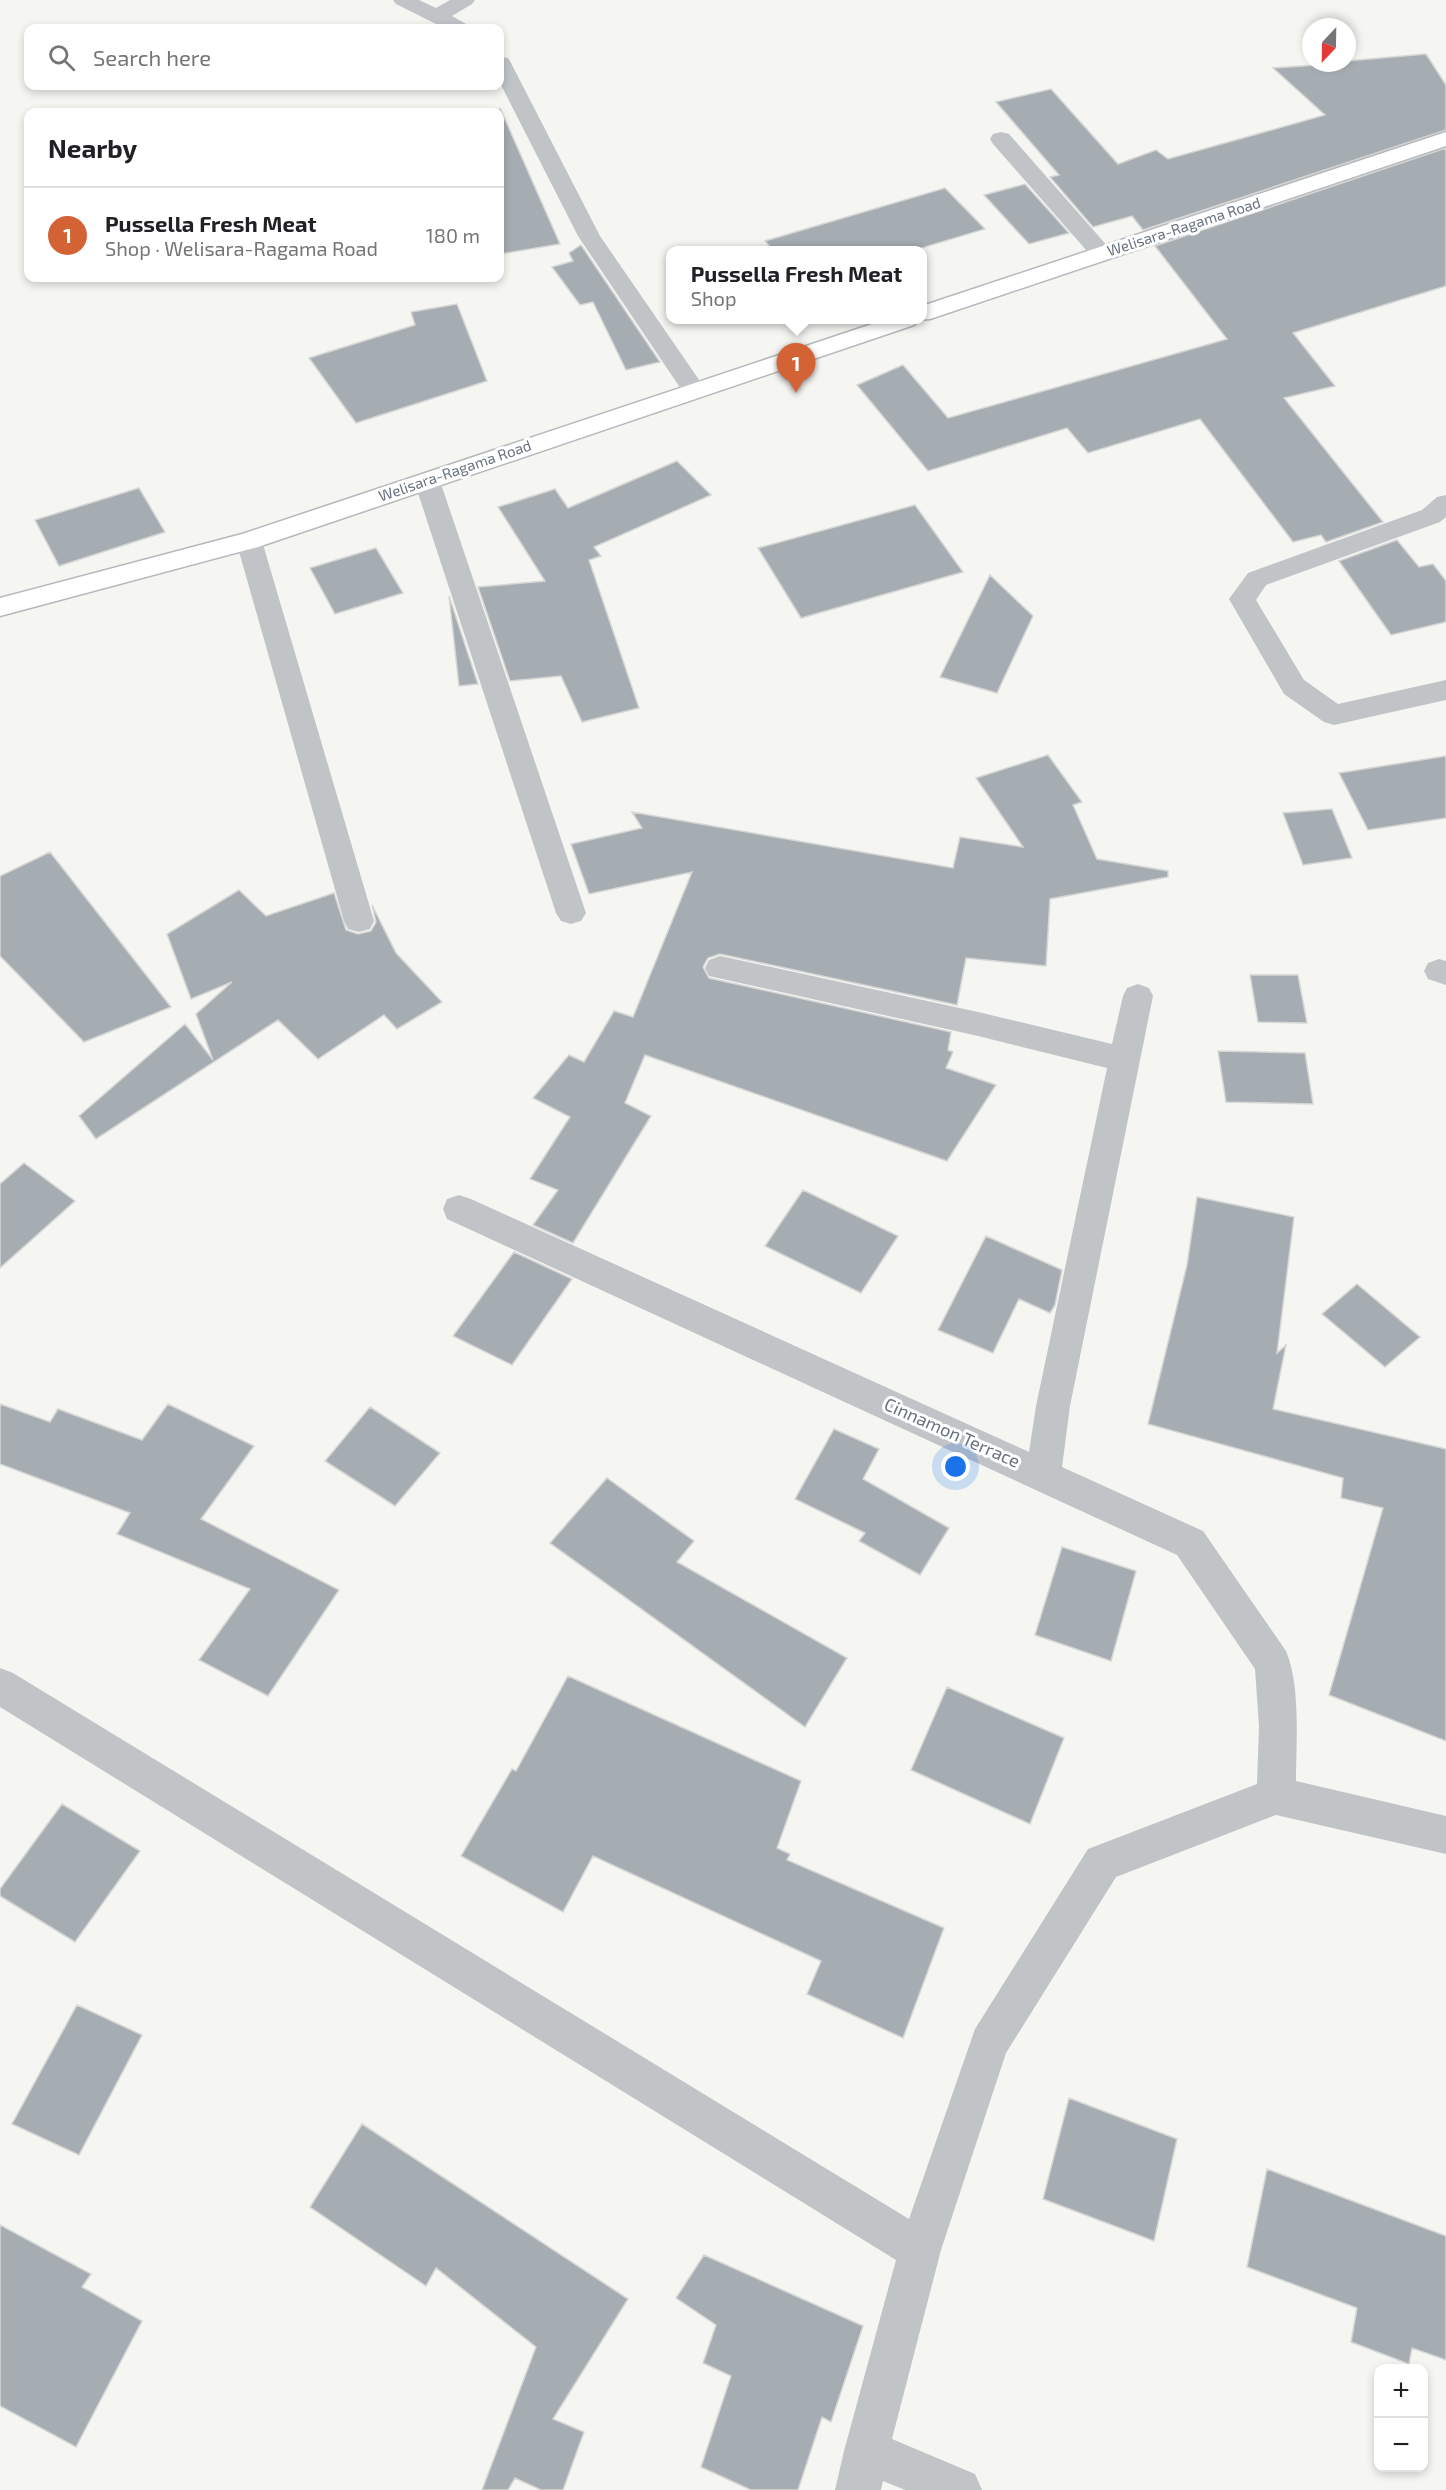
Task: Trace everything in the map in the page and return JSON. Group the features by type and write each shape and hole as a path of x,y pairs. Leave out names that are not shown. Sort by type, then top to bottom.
{"main road":[{"name":"Welisara-Ragama Road","path":"927,312 1446,139"},
{"name":"Welisara-Ragama Road","path":"0,607 249,542 894,324"}],"street":[{"path":"403,0 451,24"},
{"path":"436,17 465,0"},
{"path":"504,71 589,236 694,390"},
{"path":"1001,139 1102,254"},
{"path":"427,481 571,913"},
{"path":"1446,503 1431,516 1257,579 1242,599 1294,687 1334,715 1446,690"},
{"path":"249,542 359,921"},
{"path":"720,968 978,1023 1126,1059"},
{"path":"1043,1475 1053,1406 1138,996"},
{"name":"Cinnamon Terrace","path":"459,1209 1190,1543 1273,1664 1278,1726 1276,1796"},
{"path":"0,1686 920,2250"},
{"path":"959,2490 862,2470 920,2250 989,2043 1102,1863 1276,1796 1446,1835"}],"building":[{"path":"1426,54 1446,85 1446,130 1143,230 1132,216 1093,227 1050,177 1059,175 996,102 1051,89 1118,164 1156,150 1168,159 1325,115 1273,68 1302,66 1302,72 1356,72 1356,60"},
{"path":"504,117 560,244 504,253"},
{"path":"1446,148 1446,286 1293,333 1335,386 1284,398 1383,522 1326,542 1321,535 1293,542 1200,419 1088,453 1067,428 928,471 857,385 903,365 948,418 1227,339 1155,246"},
{"path":"1025,184 1069,233 1029,244 984,195"},
{"path":"945,188 985,229 927,246 769,246 765,241"},
{"path":"581,245 660,362 626,370 593,302 580,305 552,267 573,261 569,253"},
{"path":"457,304 487,381 356,423 309,358 415,325 411,312"},
{"path":"677,461 711,495 594,547 601,556 589,560 639,708 582,722 561,676 510,681 478,587 545,581 498,507 555,489 568,508"},
{"path":"139,488 165,532 59,566 35,520"},
{"path":"915,505 963,572 801,618 758,548"},
{"path":"1397,540 1419,567 1433,564 1446,581 1446,622 1391,635 1339,561"},
{"path":"376,548 403,593 335,614 310,568"},
{"path":"990,575 1033,616 997,693 940,677"},
{"path":"449,596 478,684 459,686"},
{"path":"1048,755 1082,802 1073,805 1097,859 1168,871 1168,877 1050,899 1046,966 966,958 957,1005 720,954 708,958 703,967 709,978 951,1032 948,1050 953,1052 946,1068 996,1085 947,1161 645,1055 625,1103 651,1116 573,1243 533,1225 558,1190 530,1179 570,1117 533,1098 569,1055 584,1062 614,1011 633,1017 692,872 589,894 571,844 642,828 632,812 953,868 960,837 1023,847 976,778"},
{"path":"1446,756 1446,818 1368,830 1339,773"},
{"path":"1332,809 1352,858 1303,865 1283,813"},
{"path":"50,852 171,1007 84,1042 0,956 0,876"},
{"path":"239,890 266,916 334,893 346,930 358,934 371,931 376,922 372,905 396,953 442,1002 397,1029 384,1015 318,1059 278,1020 96,1139 79,1116 185,1024 213,1060 196,1014 232,982 191,999 167,934"},
{"path":"1250,975 1298,975 1307,1023 1258,1022"},
{"path":"1218,1051 1305,1053 1313,1104 1226,1102"},
{"path":"24,1163 75,1201 0,1268 0,1184"},
{"path":"803,1190 898,1236 861,1293 765,1246"},
{"path":"1197,1197 1294,1217 1277,1353 1286,1345 1273,1409 1446,1449 1446,1741 1329,1695 1383,1508 1341,1498 1343,1478 1148,1424 1187,1265"},
{"path":"986,1236 1062,1270 1055,1305 1050,1313 1019,1299 993,1353 938,1330"},
{"path":"514,1252 572,1279 512,1365 453,1336"},
{"path":"1357,1284 1420,1337 1385,1367 1322,1314"},
{"path":"0,1404 50,1422 58,1409 142,1440 168,1404 254,1446 201,1519 339,1590 268,1696 199,1660 250,1589 117,1534 130,1513 0,1464"},
{"path":"370,1407 440,1453 395,1506 325,1461"},
{"path":"834,1429 879,1449 863,1479 949,1528 920,1575 859,1541 865,1533 795,1499"},
{"path":"607,1478 694,1541 677,1562 847,1658 805,1727 550,1543"},
{"path":"1062,1547 1136,1571 1111,1661 1035,1635"},
{"path":"568,1676 801,1781 777,1848 790,1854 787,1860 944,1928 903,2038 807,1994 821,1961 593,1856 563,1912 461,1856 512,1769 516,1771"},
{"path":"947,1687 1064,1738 1030,1824 911,1770"},
{"path":"62,1804 140,1851 75,1942 0,1896 0,1889"},
{"path":"77,2005 142,2035 79,2155 12,2124"},
{"path":"1069,2098 1177,2139 1154,2241 1043,2199"},
{"path":"362,2124 628,2299 553,2419 584,2432 563,2490 541,2490 515,2478 508,2490 482,2490 536,2347 436,2268 426,2286 310,2207"},
{"path":"1267,2169 1446,2236 1446,2360 1412,2348 1409,2364 1351,2342 1357,2308 1247,2267"},
{"path":"0,2225 91,2274 82,2287 142,2321 76,2447 0,2406"},
{"path":"704,2255 863,2326 831,2422 822,2417 798,2490 751,2490 701,2467 731,2376 703,2363 716,2325 676,2298"}],"place":[{"name":"Pussella Fresh Meat","path":"796,393"}]}
